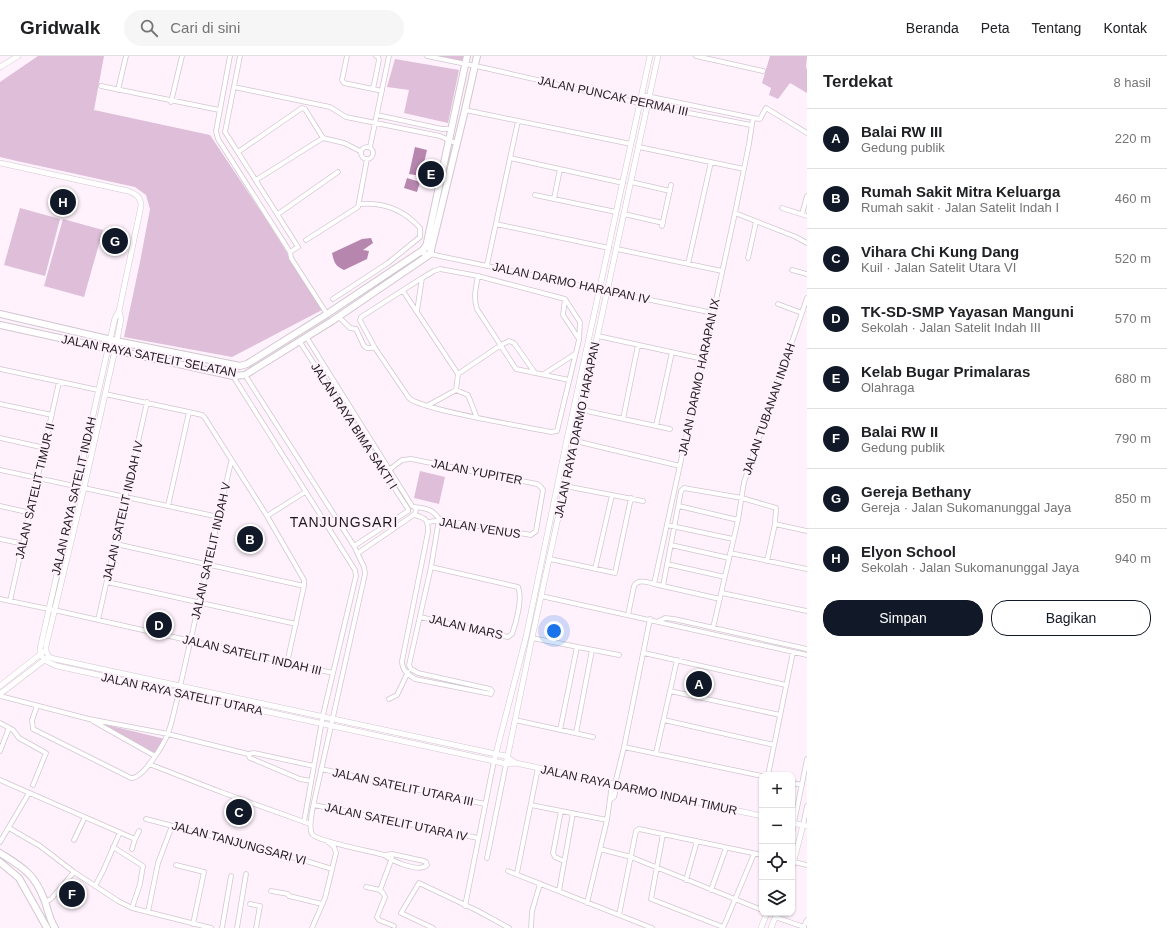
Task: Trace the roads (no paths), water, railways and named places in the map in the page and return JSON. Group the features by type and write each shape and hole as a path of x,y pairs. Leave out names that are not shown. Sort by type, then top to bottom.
{"main road":[{"path":"428,251 467,56"},
{"path":"428,251 458,142 477,56"},
{"name":"JALAN RAYA SATELIT SELATAN","path":"0,314 116,341 240,366 247,364 428,251"},
{"name":"JALAN RAYA SATELIT SELATAN","path":"0,325 233,376 245,375 339,317 428,251"},
{"path":"327,314 332,321"},
{"path":"0,852 29,873 36,880 55,928"},
{"path":"0,862 19,878 47,928"}],"street":[{"path":"0,67 18,56"},
{"path":"118,90 126,56"},
{"path":"171,102 182,56"},
{"path":"230,56 219,110 216,131 218,139 290,252 291,258 327,314"},
{"path":"240,56 225,129 228,137 298,247 290,252"},
{"path":"347,56 342,80 344,83 382,91"},
{"path":"373,89 379,60 376,56"},
{"path":"306,240 356,209 360,204 367,159 373,154 373,150 370,147 389,56"},
{"path":"427,56 465,64"},
{"name":"JALAN RAYA DARMO HARAPAN","path":"495,762 526,637 631,144 638,103 642,95 650,56"},
{"name":"JALAN RAYA DARMO HARAPAN","path":"505,763 658,56"},
{"path":"696,56 763,71"},
{"name":"JALAN PUNCAK PERMAI III","path":"465,64 475,65 638,103 752,125"},
{"path":"101,86 171,102 219,110"},
{"path":"234,87 330,107 342,116 375,124 440,136 453,142 458,142"},
{"name":"JALAN PUNCAK PERMAI III","path":"642,95 753,118"},
{"path":"238,152 302,108 305,109 323,138 344,143 360,151 360,155 367,159"},
{"path":"753,118 760,119 766,108 807,133"},
{"path":"465,110 631,144"},
{"path":"377,115 442,129 452,129"},
{"name":"JALAN DARMO HARAPAN IX","path":"654,584 735,212 753,118"},
{"path":"487,265 518,121"},
{"path":"216,131 225,129"},
{"path":"440,136 442,129"},
{"path":"218,139 228,137"},
{"path":"256,180 323,138"},
{"path":"360,151 366,146 370,147"},
{"path":"639,147 744,169"},
{"path":"510,158 623,182"},
{"path":"688,264 710,162"},
{"path":"0,163 128,191 137,195 141,201 141,206 119,311"},
{"path":"554,199 560,169"},
{"path":"278,214 338,172"},
{"path":"631,182 670,191"},
{"path":"624,214 662,224 671,185"},
{"path":"535,195 616,212"},
{"path":"802,214 807,196"},
{"path":"333,299 388,263 420,237 420,228 410,218 390,207 373,204 360,204"},
{"path":"782,208 807,216"},
{"path":"735,212 807,243"},
{"path":"748,258 756,222"},
{"path":"496,224 608,248"},
{"path":"617,249 722,271"},
{"name":"JALAN DARMO HARAPAN IV","path":"428,251 713,313"},
{"path":"440,269 478,276 565,299 580,322 579,340 576,354 558,429 555,432 477,418 426,406 411,400 375,348 360,320 361,317 434,271 440,269"},
{"path":"792,270 807,274"},
{"path":"478,276 474,302 477,309 516,368 570,380"},
{"path":"417,311 422,278"},
{"path":"403,291 458,374 456,390"},
{"name":"JALAN TUBANAN INDAH","path":"713,628 738,520 744,482 807,298"},
{"path":"565,299 563,315 579,340"},
{"path":"778,304 802,313"},
{"name":"JALAN RAYA SATELIT INDAH","path":"51,609 76,486 107,349 115,318 119,311"},
{"name":"JALAN RAYA SATELIT INDAH","path":"43,652 40,648 84,488 115,350 121,319 119,311"},
{"path":"339,317 350,328 356,329 363,326"},
{"path":"356,329 364,346 367,348 375,348"},
{"path":"598,336 703,359"},
{"name":"JALAN RAYA BIMA SAKTI I","path":"307,338 413,507"},
{"path":"458,374 509,341 512,341 535,373"},
{"name":"JALAN RAYA BIMA SAKTI I","path":"300,342 410,514 422,517 428,522"},
{"path":"623,419 638,345"},
{"path":"656,426 672,352"},
{"path":"310,358 316,354"},
{"path":"544,374 576,354"},
{"path":"0,369 98,390"},
{"path":"245,375 354,546 364,567 365,574 330,726 310,826 313,836 384,855 391,860 419,868 423,868 426,865 426,862 424,861 392,854 384,855"},
{"path":"233,376 355,570 356,576 323,717 304,822"},
{"name":"JALAN SATELIT TIMUR II","path":"10,601 31,513 59,382"},
{"path":"426,406 456,390"},
{"path":"456,390 468,395 477,418"},
{"path":"105,394 202,415 205,418 231,462 267,516 304,580 304,586 287,663"},
{"name":"JALAN SATELIT INDAH IV","path":"98,620 147,402"},
{"path":"0,404 52,415"},
{"path":"582,410 670,429"},
{"path":"168,506 189,412"},
{"path":"88,436 95,438"},
{"path":"0,438 45,448"},
{"path":"567,439 680,466"},
{"name":"JALAN YUPITER","path":"389,470 402,460 411,458 538,484 543,490 539,513"},
{"name":"JALAN SATELIT INDAH V","path":"37,706 32,720 34,729 131,778 136,777 149,764 168,734 179,694 231,462"},
{"path":"0,470 218,517"},
{"path":"565,486 642,501"},
{"path":"663,586 682,488 742,498 776,508 775,524 767,561"},
{"path":"267,516 305,492"},
{"path":"595,569 612,495"},
{"path":"550,559 614,574 616,572 631,498"},
{"path":"0,506 31,513"},
{"path":"678,506 738,520"},
{"path":"354,546 413,507 426,508 434,511 439,520 431,567 408,663 411,668 418,673 490,689 492,691 491,694 415,679 407,674 403,669 402,661 428,532 428,522"},
{"path":"358,553 413,515 417,511 413,507"},
{"name":"JALAN VENUS","path":"428,522 439,520 528,536 534,534 536,531 539,513"},
{"path":"775,524 807,531"},
{"path":"667,525 733,539"},
{"path":"0,538 24,544"},
{"path":"116,544 304,586"},
{"path":"672,545 807,569"},
{"path":"667,564 725,578"},
{"name":"JALAN MARS","path":"420,617 508,637 512,634 518,611 520,595 516,586 431,567"},
{"path":"628,615 635,583 640,581 720,599"},
{"path":"107,582 296,624"},
{"path":"722,593 807,611"},
{"path":"541,596 807,655"},
{"name":"JALAN SATELIT INDAH III","path":"0,599 51,609 333,673"},
{"path":"659,621 667,618 807,649"},
{"path":"587,903 611,799 614,797 615,784 650,619"},
{"path":"748,642 749,636"},
{"path":"532,638 619,655"},
{"path":"560,730 578,647"},
{"path":"576,733 592,650"},
{"path":"0,695 49,656 43,652"},
{"path":"43,652 44,660"},
{"path":"0,686 43,652"},
{"path":"769,772 793,652"},
{"path":"644,653 786,685"},
{"name":"JALAN RAYA SATELIT UTARA","path":"49,656 54,659 506,757"},
{"name":"JALAN RAYA SATELIT UTARA","path":"44,660 57,666 179,694 505,763"},
{"path":"656,754 677,660"},
{"path":"390,699 397,695 411,668"},
{"path":"670,691 780,715"},
{"path":"0,695 89,719 168,734 248,754 254,753 314,766"},
{"path":"89,719 155,756"},
{"path":"515,720 593,737"},
{"path":"664,720 774,745"},
{"path":"0,723 14,731 19,738 46,753 32,785"},
{"path":"0,750 9,728"},
{"path":"624,747 759,775"},
{"path":"248,754 250,758 300,779 311,781"},
{"name":"JALAN RAYA DARMO INDAH TIMUR","path":"506,757 516,763"},
{"path":"795,815 807,760"},
{"path":"465,904 495,762"},
{"path":"487,858 505,763"},
{"name":"JALAN RAYA DARMO INDAH TIMUR","path":"505,763 516,763 759,815"},
{"path":"149,764 304,822 310,826"},
{"path":"517,873 538,768"},
{"name":"JALAN SATELIT UTARA III","path":"321,769 485,804"},
{"path":"0,780 135,839"},
{"path":"795,784 802,785"},
{"path":"0,842 29,793"},
{"name":"JALAN SATELIT UTARA IV","path":"314,805 478,838"},
{"path":"531,805 607,820"},
{"path":"795,858 805,826 807,806"},
{"path":"561,811 553,853 555,856 564,861"},
{"path":"559,891 574,813"},
{"path":"74,840 85,817"},
{"name":"JALAN TANJUNGSARI VI","path":"146,819 332,869"},
{"path":"795,824 805,826"},
{"path":"148,912 158,863 172,826"},
{"path":"8,828 40,846 94,886 132,908 211,928"},
{"path":"619,915 637,830 640,829 759,855"},
{"path":"132,849 139,831"},
{"path":"94,886 103,871 120,832"},
{"path":"663,834 651,898 652,900 723,928 754,854"},
{"path":"312,928 322,904 336,850 325,840"},
{"path":"686,880 698,841"},
{"path":"113,847 143,866 140,884 132,908"},
{"path":"711,890 726,848"},
{"path":"600,850 631,857 759,909"},
{"path":"380,890 392,854"},
{"path":"176,865 204,872 193,924"},
{"path":"795,865 807,865"},
{"path":"508,871 517,873 540,884 652,928"},
{"path":"45,902 51,899 74,872"},
{"path":"237,928 246,874"},
{"path":"222,928 230,876"},
{"path":"433,928 426,927 402,914 401,912 419,883 465,904 509,928"},
{"path":"531,928 532,911 540,884"},
{"path":"366,886 380,890 383,893 385,897 378,918 394,926"},
{"path":"271,891 288,894 289,896 322,904"},
{"path":"250,904 260,906 256,928"},
{"path":"761,928 766,916"},
{"path":"771,928 776,916"},
{"path":"778,916 804,927 807,920"}],"place":[{"name":"Kelab Bugar Primalaras","path":"431,174"},
{"name":"Elyon School","path":"63,202"},
{"name":"Gereja Bethany","path":"115,241"},
{"name":"Rumah Sakit Mitra Keluarga","path":"250,539"},
{"name":"TK-SD-SMP Yayasan Manguni","path":"159,625"},
{"name":"Balai RW III","path":"699,684"},
{"name":"Vihara Chi Kung Dang","path":"239,812"},
{"name":"Balai RW II","path":"72,894"}],"district":[{"name":"TANJUNGSARI","path":"344,522"}]}
